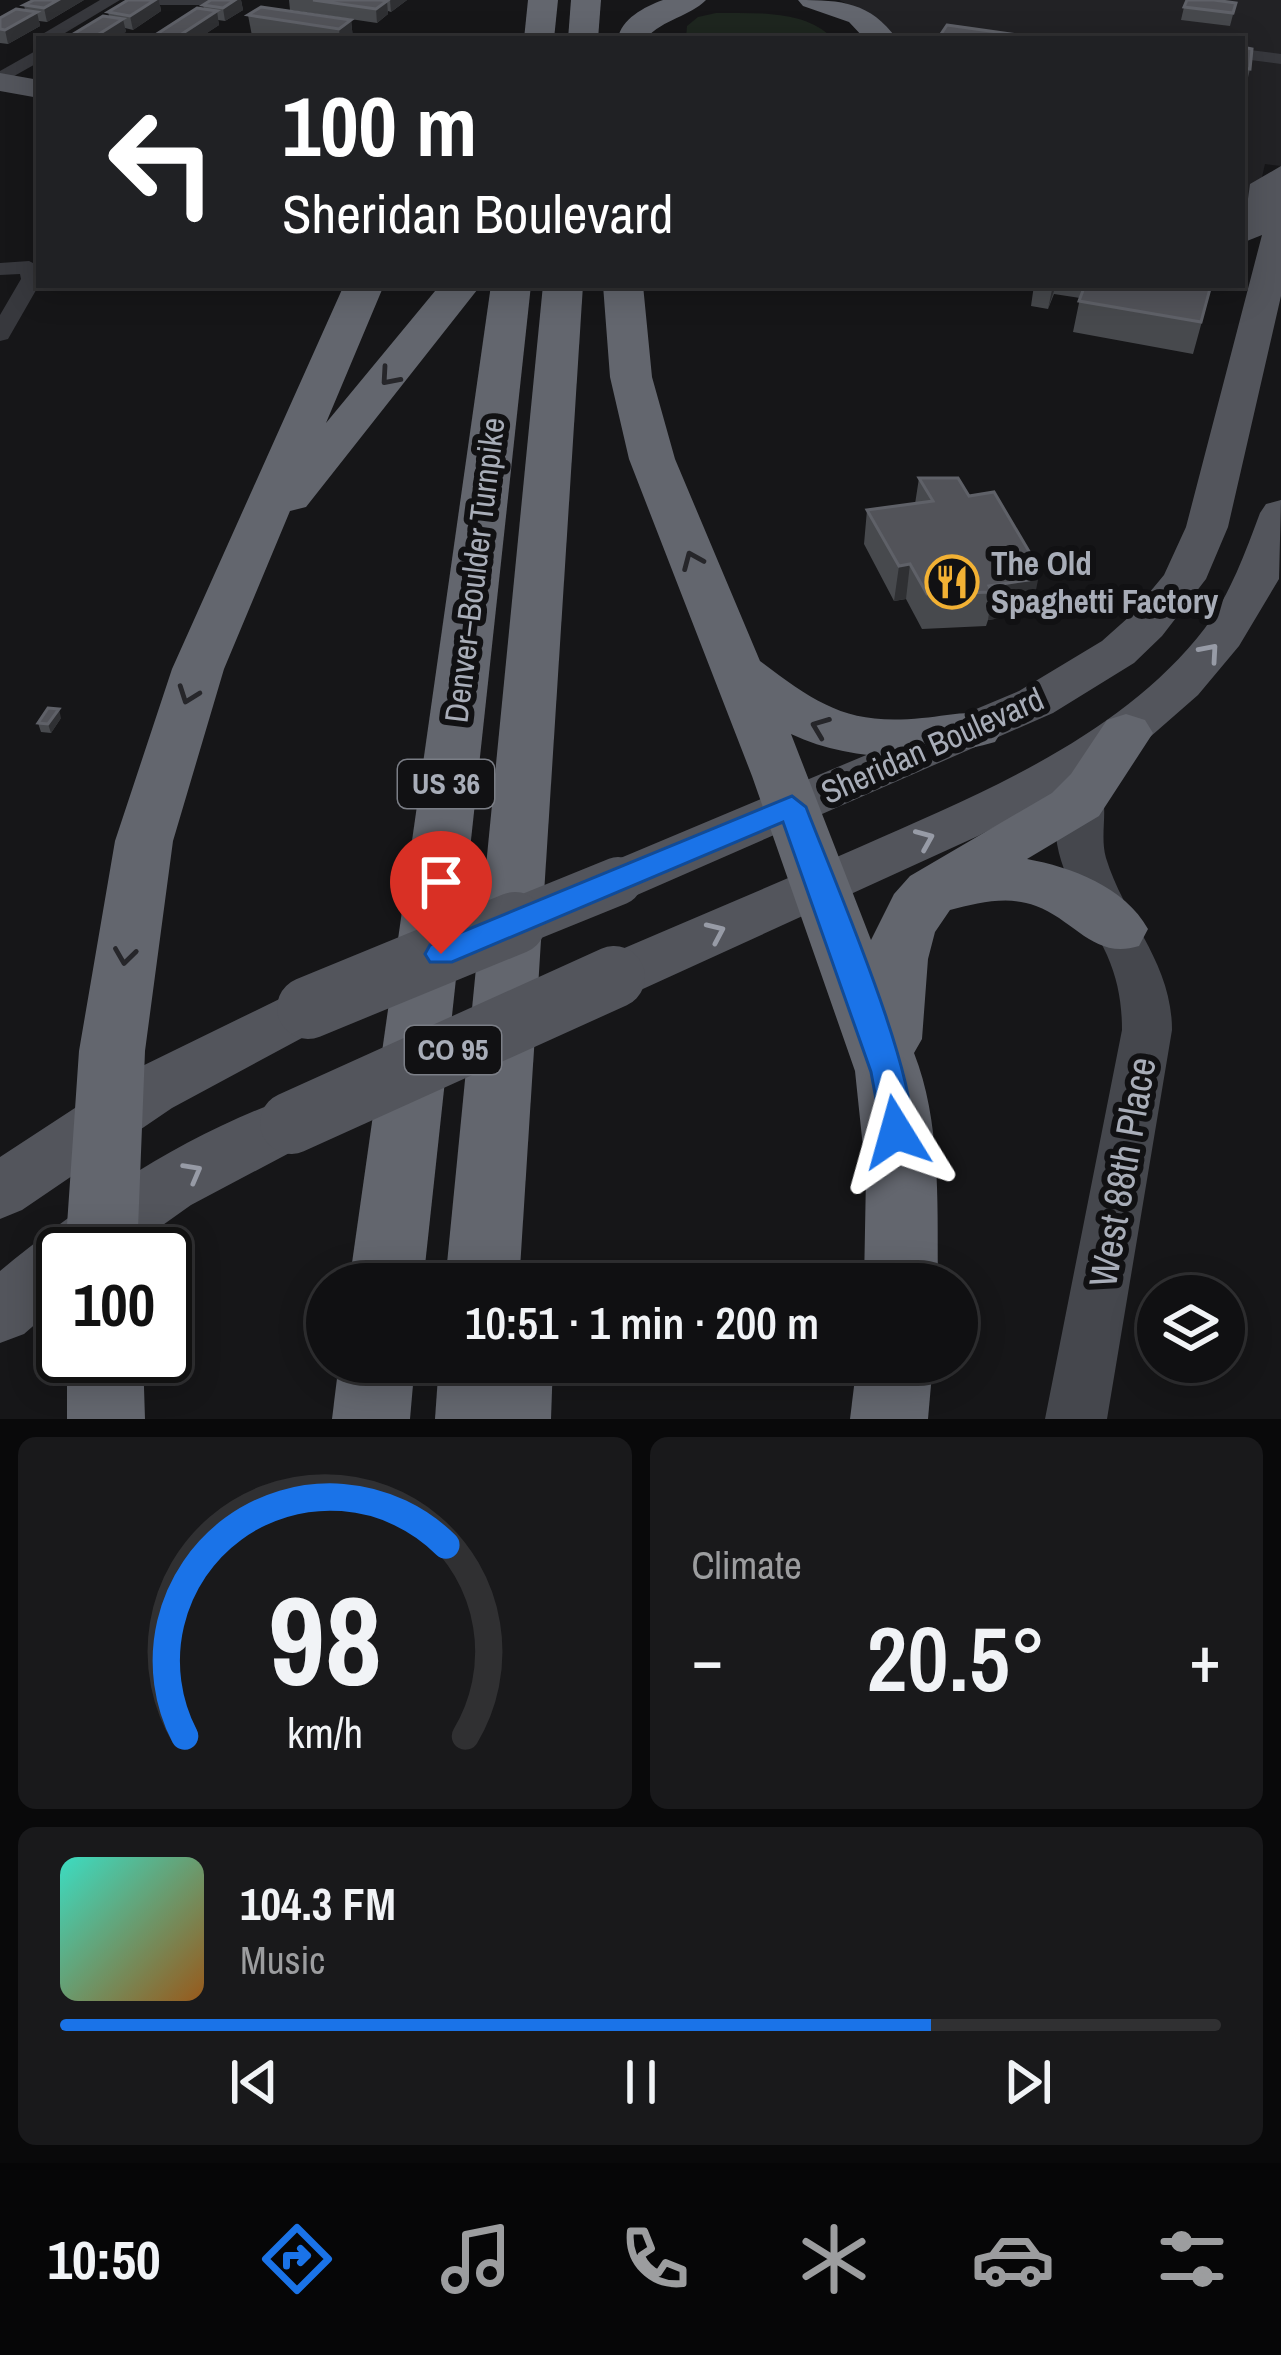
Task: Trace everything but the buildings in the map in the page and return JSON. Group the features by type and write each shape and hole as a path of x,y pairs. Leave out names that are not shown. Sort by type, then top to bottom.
{"highway":[{"path":"538,36 543,0"},
{"path":"557,36 561,0"},
{"path":"583,36 586,0"},
{"path":"598,36 601,0"},
{"path":"629,0 631,36"},
{"path":"632,36 652,14 691,0"},
{"path":"813,0 860,16 879,36"},
{"path":"87,1227 110,1114 115,1029 144,841 172,742 214,628 363,288"},
{"path":"214,628 283,506 459,288"},
{"name":"Denver–Boulder Turnpike","path":"389,1263 511,288"},
{"path":"421,1263 530,288"},
{"path":"484,1263 563,288"},
{"path":"519,1263 582,288"},
{"path":"623,288 631,377 652,459 792,807 888,1072"},
{"path":"737,668 785,712 840,735 894,742 976,730"},
{"path":"901,1263 901,1176 888,1072 893,965 900,936 920,899 964,865 1083,797 1126,733"},
{"path":"920,899 972,880 1028,878 1077,896 1117,929"},
{"path":"105,1383 106,1419"},
{"path":"371,1419 375,1383"},
{"path":"407,1419 410,1383"},
{"path":"474,1419 476,1383"},
{"path":"512,1419 513,1383"},
{"path":"889,1419 893,1383"}],"main road":[{"path":"1245,231 1259,222 1266,184 1281,175"},
{"name":"Sheridan Boulevard","path":"0,1191 110,1114 308,1008 976,730 1082,677 1118,652 1172,597 1207,527 1268,259"},
{"path":"1231,288 1239,298 1229,338 1247,360"},
{"path":"818,887 1035,788 1126,733 1169,697 1230,629 1259,580 1281,513"},
{"name":"CO 95","path":"115,1227 200,1168 291,1123 818,887"},
{"name":"CO 95","path":"0,1312 36,1285"}],"street":[{"path":"61,36 112,0"},
{"path":"69,36 124,0"},
{"path":"151,0 220,0"},
{"path":"1245,49 1281,55"},
{"path":"0,269 29,267 32,279 0,334"},
{"name":"West 88th Place","path":"1076,1419 1147,1033 1142,982 1078,850 1077,815 1083,797"}],"shaded area":[{"path":"839,0 1281,0 1281,166 1265,164 1252,221 1245,226 1245,36 889,36 872,16"},
{"path":"760,13 804,21 828,34 686,36 687,26 698,17"}],"place":[{"name":"The Old Spaghetti Factory","path":"952,582"}],"route":[{"path":"441,954 792,807 888,1072 896,1132"}]}
